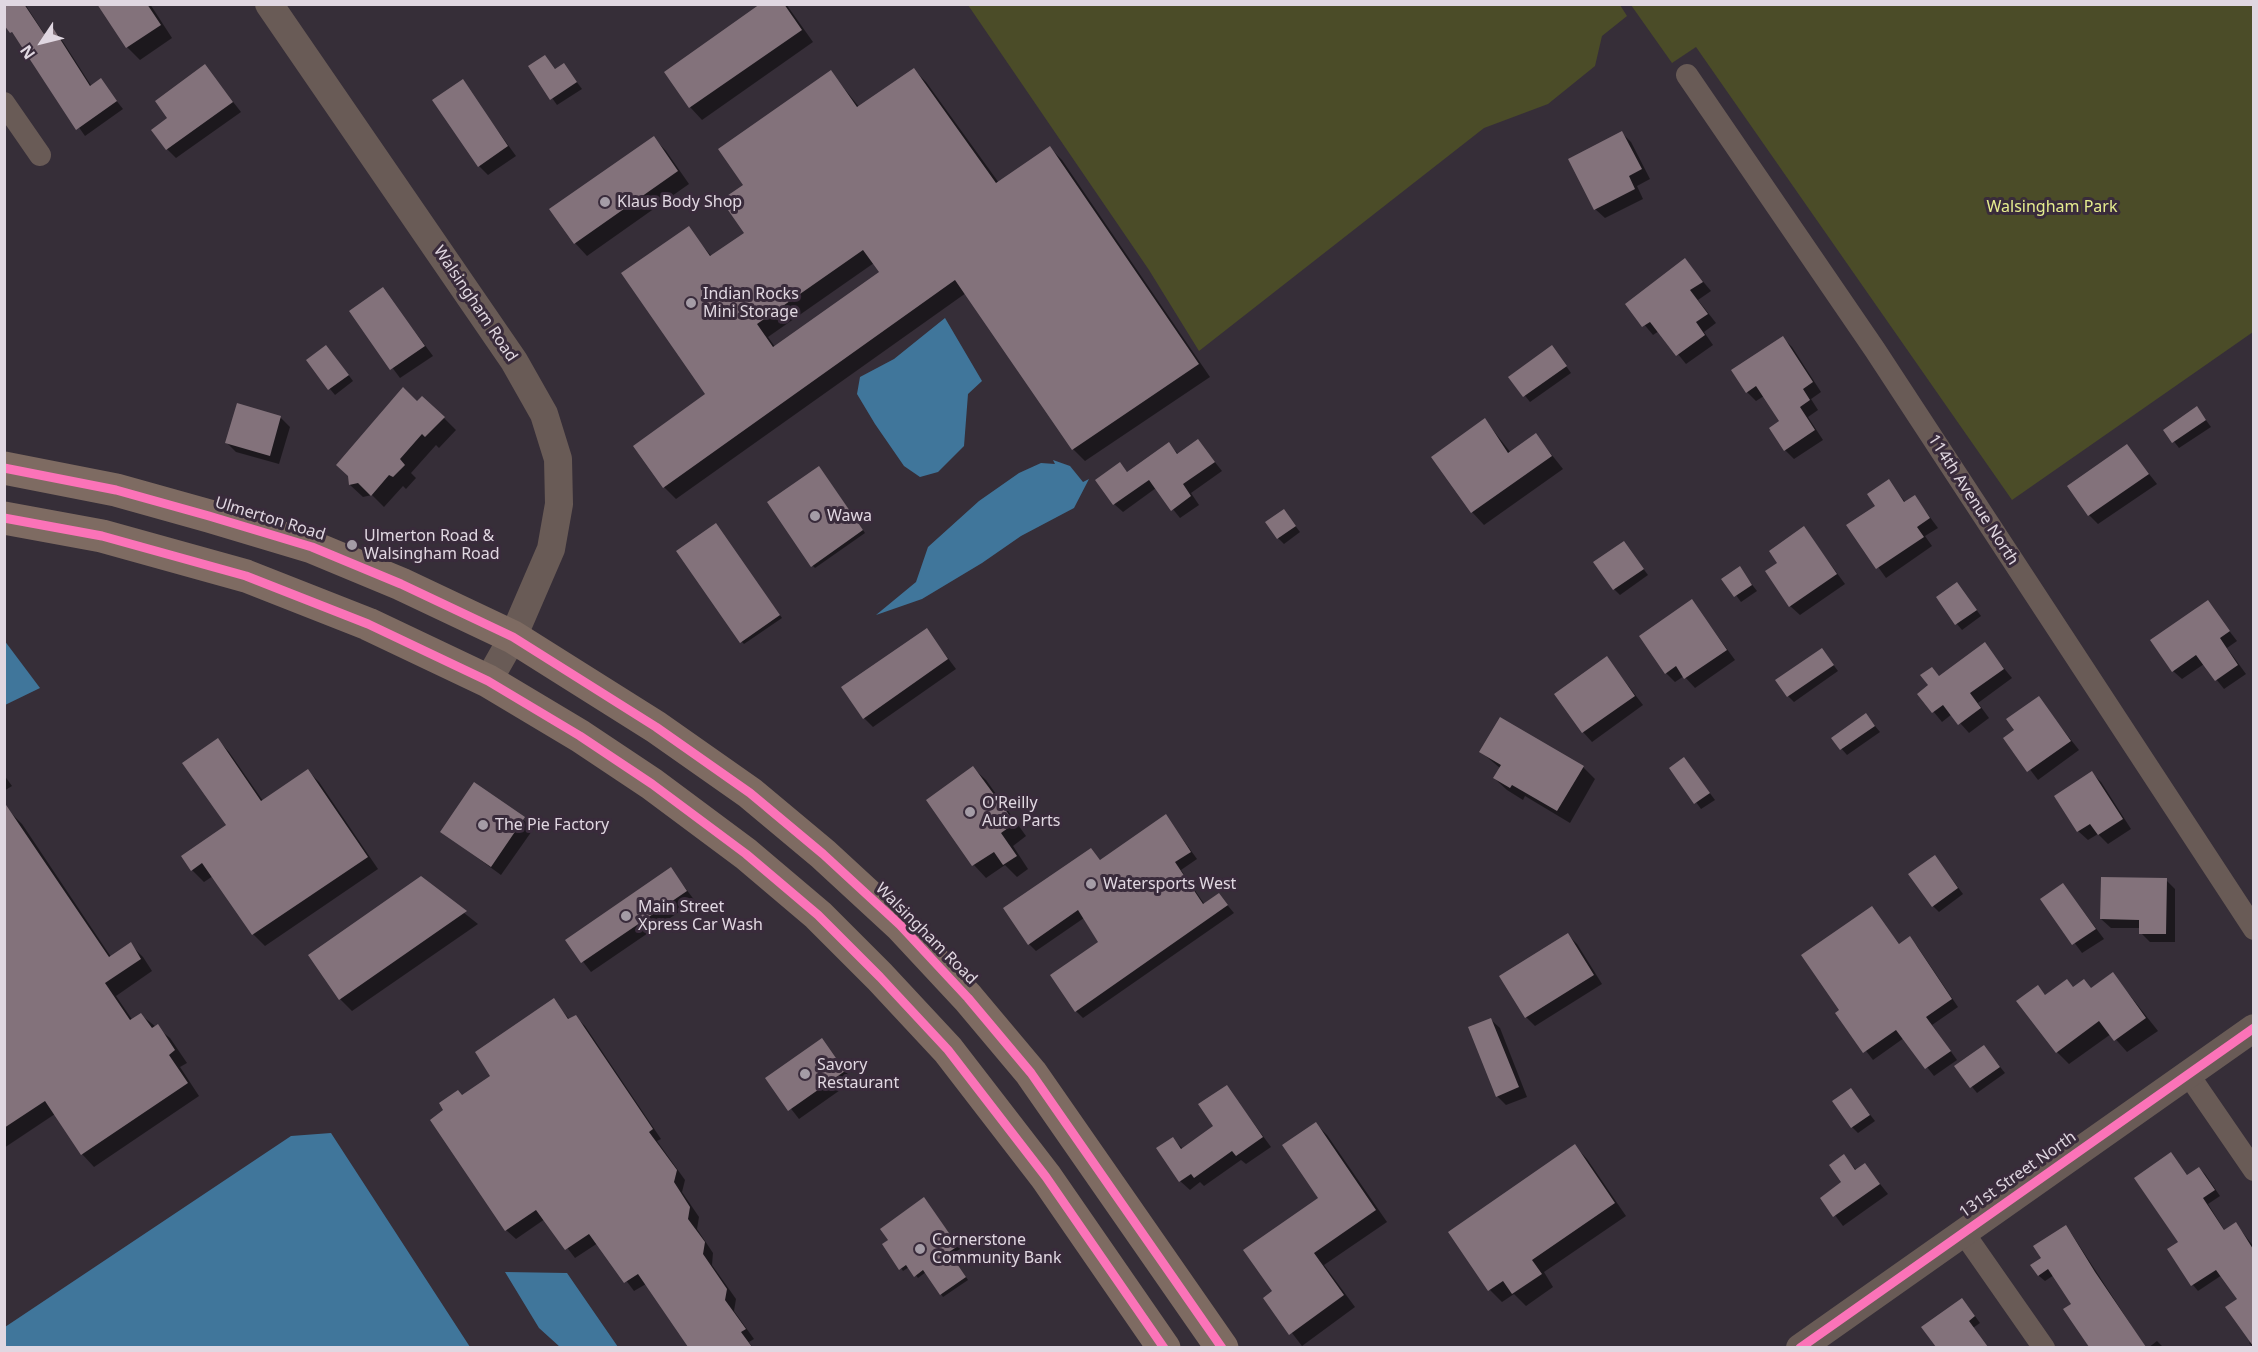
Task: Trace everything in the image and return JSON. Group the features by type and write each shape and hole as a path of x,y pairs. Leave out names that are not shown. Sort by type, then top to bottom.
{"main road":[{"name":"Ulmerton Road","path":"4,468 116,490 312,547 401,584 513,637"},
{"path":"4,518 102,536 246,576 368,624 488,681 589,742 737,847 818,915 880,976 948,1050 1000,1114 1164,1347"},
{"name":"Walsingham Road","path":"513,637 656,727 750,794 823,854 900,925 968,998 1031,1073 1222,1347"}],"street":[{"name":"Walsingham Road","path":"269,4 514,361 544,414 558,459 559,504 551,549 513,637 488,681"},
{"name":"114th Avenue North","path":"1687,75 1875,350 2253,928"},
{"path":"4,103 40,155"},
{"name":"131st Street North","path":"1800,1347 2253,1028"},
{"path":"2188,1074 2253,1170"},
{"path":"1963,1232 2044,1347"}],"green space":[{"path":"968,5 1620,5 1627,16 1602,36 1595,66 1548,104 1484,128 1199,351 1149,270"},
{"name":"Walsingham Park","path":"1631,5 2253,5 2253,332 2012,500 1696,47 1672,63"}],"water":[{"path":"945,318 982,381 968,394 964,446 938,472 920,477 904,466 857,394 860,377 894,359"},
{"path":"1053,460 1070,466 1083,482 1089,479 1074,508 1021,536 982,563 922,599 876,615 916,582 928,547 979,501 1019,473 1041,463 1055,464"},
{"path":"4,640 40,688 5,705 4,704"},
{"path":"331,1133 470,1347 5,1347 5,1327 291,1136"},
{"path":"505,1272 567,1273 618,1347 560,1347 539,1328"}],"building":[{"path":"4,4 24,4 44,34 53,28 90,86 101,78 117,101 76,130 12,32 10,33 4,25"},
{"path":"97,4 147,4 161,25 126,48"},
{"path":"760,4 784,4 802,30 689,108 664,72"},
{"path":"545,55 555,69 564,63 577,82 550,100 528,66"},
{"path":"205,64 233,102 166,150 151,130 167,118 155,101"},
{"path":"914,68 996,183 1050,146 1199,364 1072,450 955,280 663,488 633,446 705,394 621,273 689,226 710,256 744,233 721,200 743,185 718,149 831,70 857,107","holes":["863,250 879,272 773,347 757,324"]},
{"path":"463,79 508,146 478,167 432,100"},
{"path":"1622,131 1642,169 1629,176 1635,189 1594,210 1568,159"},
{"path":"654,136 678,171 574,244 549,209"},
{"path":"1685,258 1703,282 1690,290 1708,314 1696,322 1705,335 1676,356 1650,322 1642,327 1625,304"},
{"path":"383,287 425,346 390,370 349,311"},
{"path":"1783,336 1813,382 1803,389 1810,400 1800,407 1815,430 1784,451 1769,428 1779,421 1756,386 1746,393 1731,370"},
{"path":"326,345 349,375 328,390 306,360"},
{"path":"1552,345 1567,366 1523,397 1508,377"},
{"path":"403,387 417,401 422,396 445,417 425,437 422,434 400,459 405,465 393,477 389,475 371,496 358,483 349,485 348,476 336,465"},
{"path":"237,403 281,416 270,456 225,443"},
{"path":"2197,406 2206,420 2172,443 2163,430"},
{"path":"1485,418 1508,453 1536,433 1552,456 1471,513 1431,457"},
{"path":"1198,439 1215,462 1183,484 1191,496 1171,511 1149,480 1113,505 1095,480 1120,462 1127,472 1169,442 1177,454"},
{"path":"2127,444 2149,474 2088,516 2067,486"},
{"name":"Wawa","path":"819,466 863,530 811,567 767,502"},
{"path":"1889,479 1904,502 1915,495 1930,518 1917,527 1924,537 1876,569 1846,525 1875,506 1867,494"},
{"path":"1284,509 1296,526 1277,539 1265,522"},
{"path":"716,523 780,615 740,643 676,551"},
{"path":"1804,526 1837,574 1789,607 1765,571 1777,563 1769,551"},
{"path":"1624,541 1644,569 1613,590 1593,562"},
{"path":"1740,566 1752,585 1734,597 1721,579"},
{"path":"1957,582 1977,610 1955,625 1936,597"},
{"path":"1692,599 1727,650 1684,679 1676,666 1665,674 1639,636"},
{"path":"2208,600 2230,631 2220,638 2238,665 2215,681 2196,655 2172,672 2150,640"},
{"path":"927,628 948,659 863,719 841,687"},
{"path":"1985,642 2004,669 1970,693 1981,708 1958,725 1943,705 1932,713 1917,694 1928,685 1920,675 1932,667 1939,676"},
{"path":"1822,648 1834,665 1787,697 1775,680"},
{"path":"1607,656 1635,696 1582,733 1554,694"},
{"path":"2039,696 2071,741 2027,772 2003,738 2014,730 2006,719"},
{"path":"1866,713 1875,726 1840,750 1831,738"},
{"path":"1500,717 1584,766 1557,811 1512,785 1510,788 1493,778 1501,765 1479,752"},
{"path":"218,738 261,801 308,769 368,857 252,935 202,863 191,871 181,856 226,825 182,763"},
{"path":"1684,757 1710,793 1694,804 1669,768"},
{"name":"O'Reilly Auto Parts","path":"973,766 1015,823 1001,833 1017,856 1003,865 994,852 972,866 926,800"},
{"path":"2092,771 2123,819 2098,835 2090,824 2077,832 2054,796"},
{"name":"The Pie Factory","path":"474,782 525,817 491,867 440,832"},
{"path":"4,802 109,957 131,942 141,959 105,983 130,1020 141,1013 152,1028 158,1024 175,1050 169,1055 188,1083 81,1155 45,1101 4,1128"},
{"path":"1166,814 1191,852 1175,862 1203,904 1219,893 1228,905 1075,1012 1050,975 1098,942 1078,910 1028,945 1003,908 1091,848 1100,860"},
{"path":"1935,855 1958,888 1932,907 1908,874"},
{"name":"Main Street Xpress Car Wash","path":"671,867 687,891 581,963 565,940"},
{"path":"421,876 467,911 339,1000 308,955"},
{"path":"2101,877 2167,878 2166,934 2139,934 2139,920 2100,919"},
{"path":"2063,883 2096,929 2072,945 2040,899"},
{"path":"1872,906 1899,944 1910,936 1952,999 1926,1017 1951,1051 1925,1069 1896,1030 1863,1053 1835,1013 1839,1010 1801,955"},
{"path":"1568,933 1594,975 1525,1018 1499,976"},
{"path":"2113,972 2146,1018 2114,1041 2099,1021 2056,1053 2016,1001 2038,985 2045,995 2067,979 2073,987 2084,979 2091,988"},
{"path":"554,998 568,1019 576,1015 653,1129 649,1132 677,1170 674,1182 690,1207 688,1219 705,1242 703,1254 727,1289 725,1300 746,1329 741,1332 752,1347 688,1347 638,1274 624,1283 589,1234 565,1250 536,1210 505,1231 430,1120 443,1110 439,1103 458,1090 462,1095 490,1076 475,1052"},
{"path":"1491,1018 1519,1087 1496,1097 1468,1027"},
{"name":"Savory Restaurant","path":"822,1038 845,1071 788,1111 765,1078"},
{"path":"1984,1045 2000,1067 1970,1088 1954,1066"},
{"path":"1227,1085 1263,1137 1236,1156 1232,1151 1194,1178 1191,1174 1179,1182 1156,1148 1173,1137 1181,1149 1213,1126 1198,1104"},
{"path":"1851,1088 1870,1115 1851,1128 1832,1101"},
{"path":"1316,1122 1376,1210 1314,1253 1344,1295 1289,1335 1263,1298 1272,1291 1243,1250 1318,1198 1282,1145"},
{"path":"1575,1144 1615,1203 1532,1260 1542,1274 1512,1294 1503,1281 1488,1291 1448,1232"},
{"path":"2171,1152 2187,1175 2199,1167 2215,1190 2203,1198 2224,1230 2236,1222 2253,1249 2253,1346 2225,1307 2237,1299 2216,1270 2191,1286 2167,1249 2178,1242 2134,1178"},
{"path":"1844,1154 1855,1170 1865,1163 1880,1184 1833,1217 1820,1198 1841,1182 1829,1165"},
{"name":"Cornerstone Community Bank","path":"924,1197 958,1246 949,1252 966,1277 940,1295 923,1270 914,1277 906,1265 899,1270 882,1244 888,1240 880,1229"},
{"path":"2066,1225 2146,1347 2089,1347 2063,1309 2071,1304 2048,1269 2038,1276 2030,1265 2041,1258 2033,1246"},
{"path":"1962,1298 1975,1316 1969,1321 1988,1347 1936,1347 1921,1327"}],"cycle path":[{"path":"4,468 116,490 209,516 312,547 401,584 513,637 656,727 750,793 823,854 900,925 968,998 1031,1073 1222,1348"},
{"path":"4,518 102,536 246,576 368,624 488,681 580,736 652,784 746,854 818,915 948,1050 1046,1177 1164,1348"},
{"path":"1800,1348 2254,1028"}],"place":[{"name":"Klaus Body Shop","path":"605,202"},
{"name":"Indian Rocks Mini Storage","path":"691,303"},
{"name":"Wawa","path":"815,516"},
{"name":"Ulmerton Road & Walsingham Road","path":"352,545"},
{"name":"O'Reilly Auto Parts","path":"970,812"},
{"name":"The Pie Factory","path":"483,825"},
{"name":"Watersports West","path":"1091,884"},
{"name":"Main Street Xpress Car Wash","path":"626,916"},
{"name":"Savory Restaurant","path":"805,1074"},
{"name":"Cornerstone Community Bank","path":"920,1249"}]}
